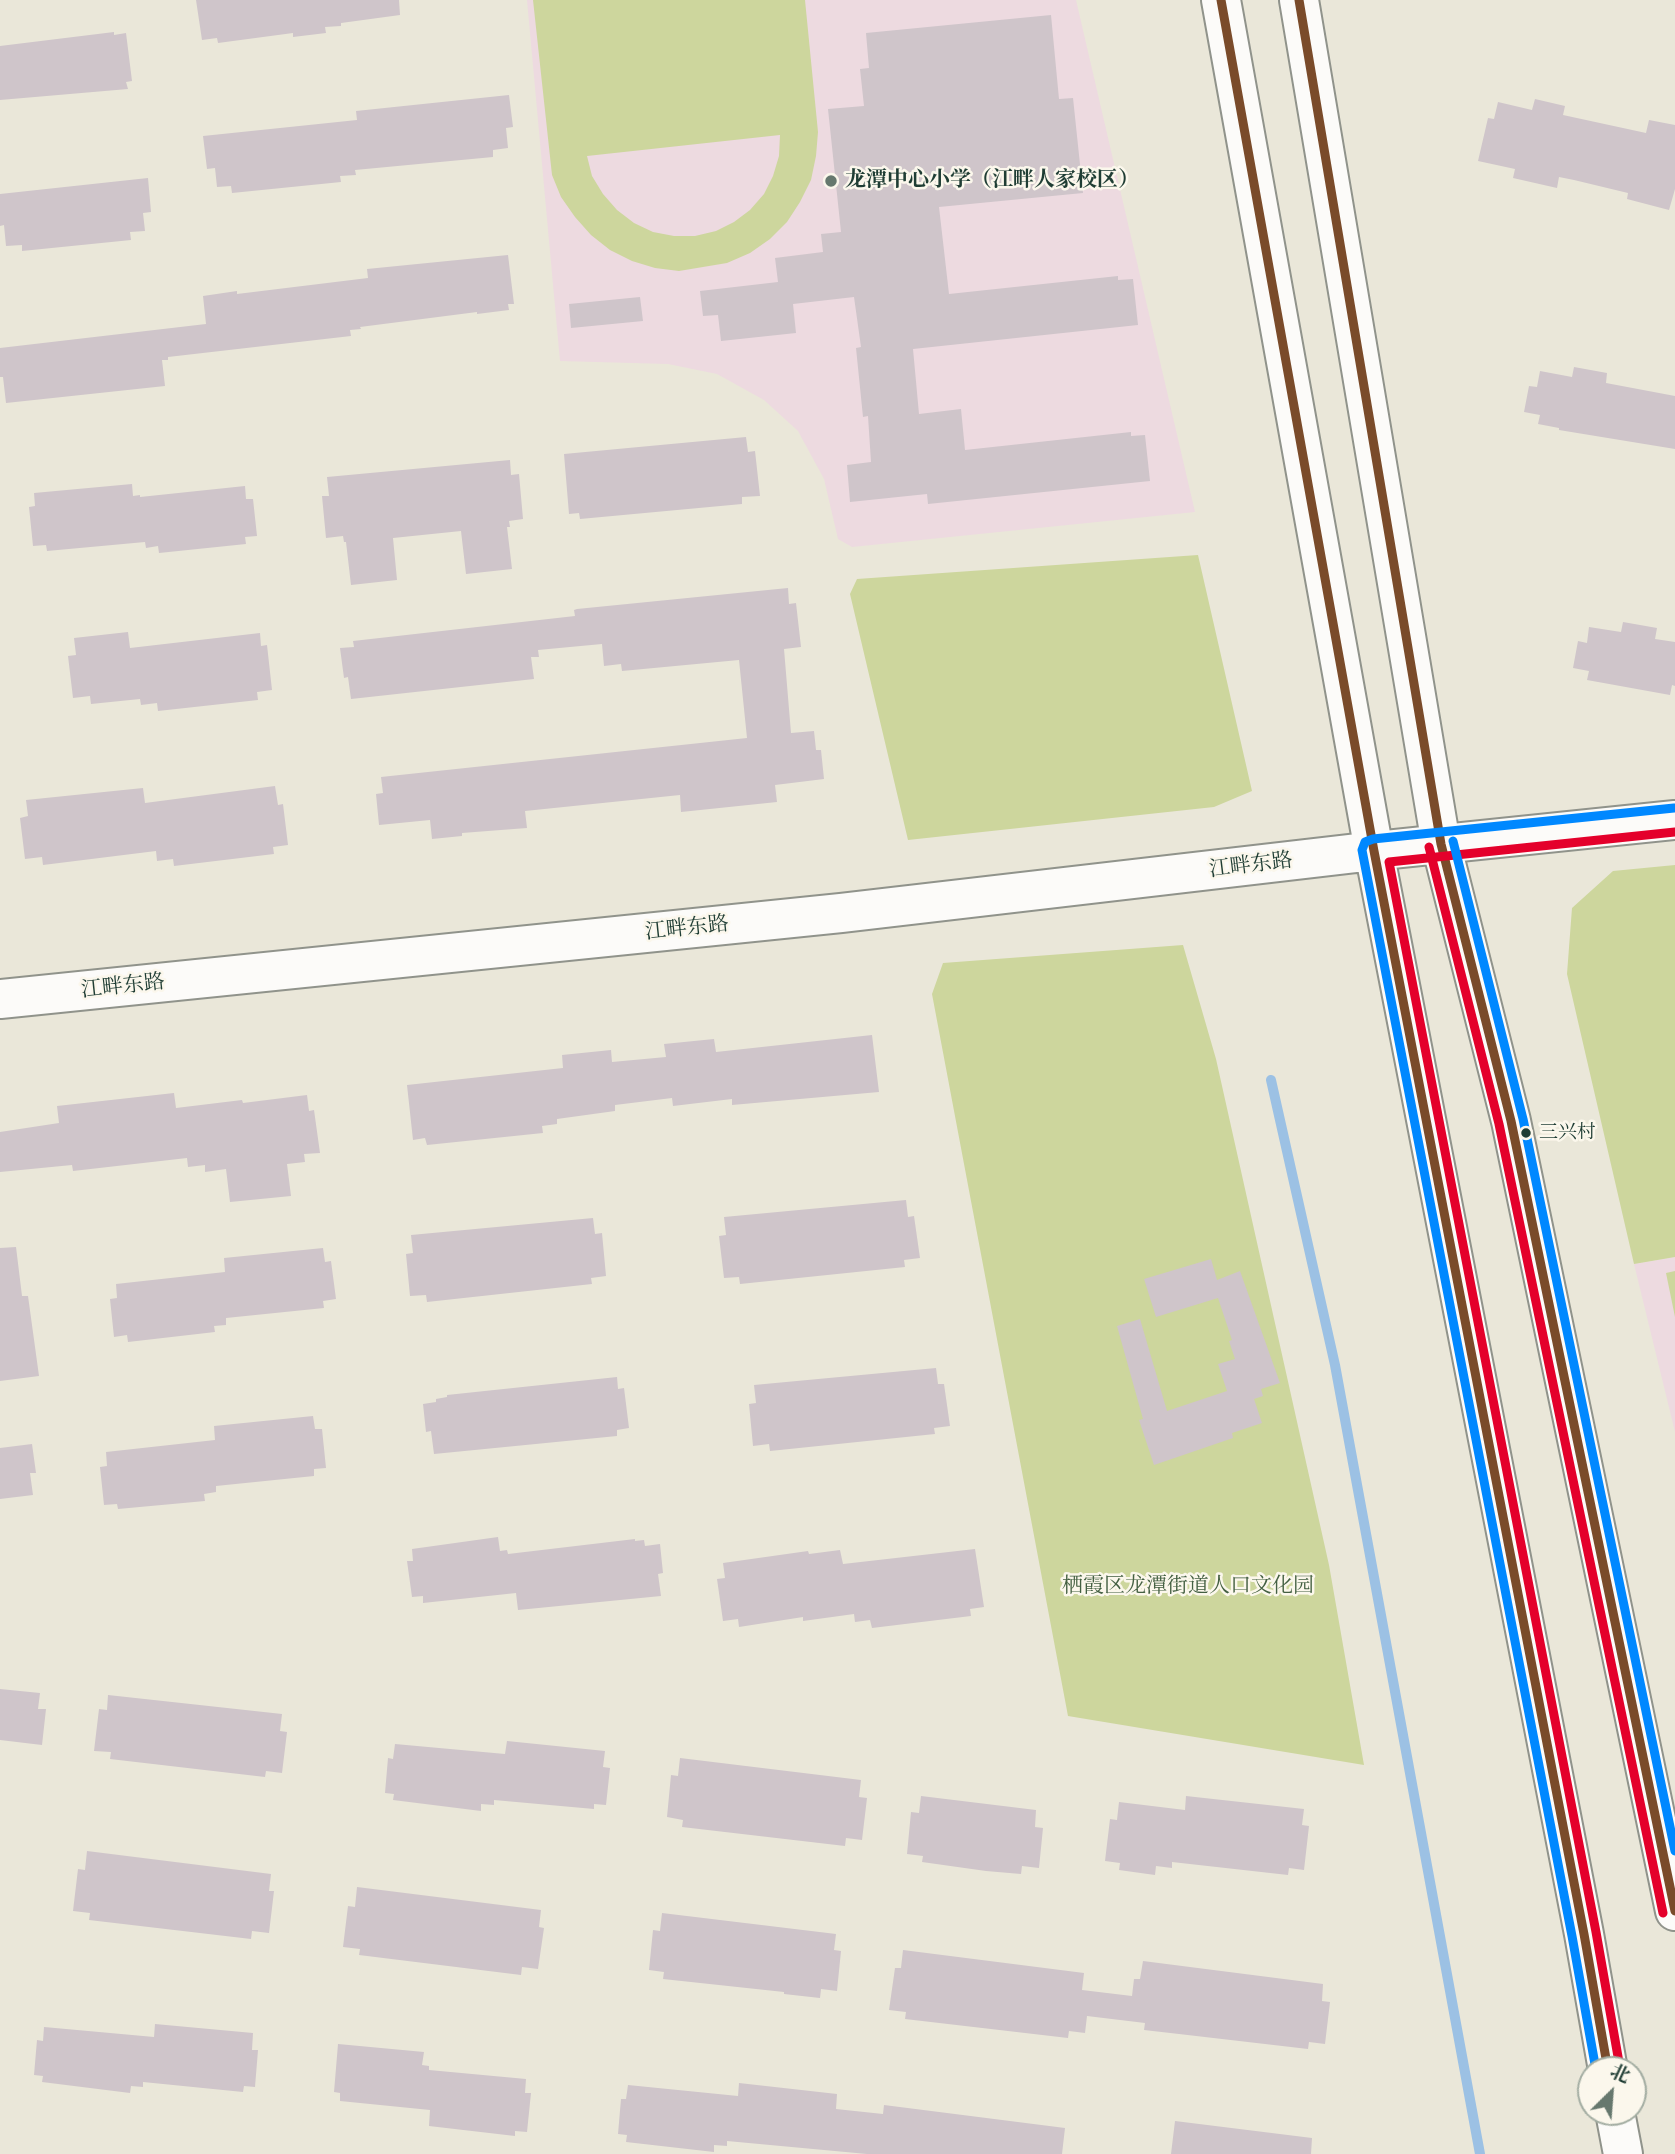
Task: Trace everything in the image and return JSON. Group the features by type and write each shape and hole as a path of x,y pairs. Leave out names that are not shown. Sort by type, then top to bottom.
{"street":[{"path":"1221,0 1374,851 1606,2056"},
{"path":"1299,0 1441,844 1511,1121 1675,1911"},
{"name":"江畔东路","path":"0,999 841,913 1374,851 1675,820"},
{"path":"1618,2126 1623,2154"}],"shaded area":[{"name":"龙潭中心小学（江畔人家校区）","path":"527,0 1076,0 1195,512 852,547 838,539 824,479 798,431 764,400 717,374 668,364 560,361"},
{"path":"1675,1257 1675,1432 1634,1264"}],"green space":[{"path":"533,0 805,0 818,132 811,180 787,222 770,239 750,253 727,263 679,271 632,261 610,250 591,235 561,197 552,175","holes":["780,135 779,156 764,194 750,210 716,231 695,236 653,232 634,223 617,210 603,194 592,176 587,156"]},
{"path":"1198,555 1252,791 1214,807 908,840 850,594 857,579"},
{"path":"1675,865 1675,1257 1634,1264 1567,974 1572,908 1613,871"},
{"name":"栖霞区龙潭街道人口文化园","path":"1183,945 1216,1059 1329,1565 1364,1765 1068,1716 932,994 943,963"},
{"path":"1675,1271 1675,1317 1666,1273"}],"building":[{"path":"196,0 399,0 400,15 341,23 341,26 325,27 326,33 293,37 293,33 218,43 217,38 202,40"},
{"path":"1051,15 1059,99 1073,98 1083,193 939,207 949,294 1118,276 1118,280 1133,279 1138,325 913,349 919,414 961,409 965,450 1131,432 1131,436 1145,435 1150,481 928,504 927,494 850,502 847,465 871,462 868,416 863,417 856,348 861,347 854,297 793,304 796,333 721,341 718,315 703,316 700,291 778,282 775,258 823,252 821,234 841,232 828,109 864,106 860,69 869,68 866,33"},
{"path":"114,32 114,35 126,33 132,81 126,82 128,89 0,100 0,46"},
{"path":"509,95 513,127 506,128 508,148 493,150 493,157 355,170 356,175 340,176 341,182 232,193 231,186 217,187 215,168 207,169 203,136 357,120 356,111"},
{"path":"1535,99 1565,106 1563,115 1646,133 1649,120 1675,125 1675,189 1669,210 1627,199 1628,193 1574,180 1559,177 1557,188 1513,178 1515,169 1478,161 1488,118 1494,119 1498,102 1532,110"},
{"path":"148,178 151,212 143,213 145,231 130,232 131,240 22,251 22,245 6,246 4,225 0,226 0,194"},
{"path":"508,255 514,304 508,304 509,310 360,327 361,329 350,330 351,336 168,357 168,360 162,360 165,386 6,403 3,377 0,377 0,348 206,324 203,296 368,278 367,269"},
{"path":"640,297 643,321 571,328 569,304"},
{"path":"1574,367 1607,373 1606,383 1675,396 1675,449 1559,430 1538,424 1540,415 1524,412 1529,386 1537,387 1540,371 1572,377"},
{"path":"746,437 748,452 755,451 760,496 742,497 742,504 580,519 579,513 569,514 564,454"},
{"path":"510,460 511,475 519,474 523,519 509,521 510,527 507,527 512,569 466,574 461,531 393,538 397,580 351,585 343,536 326,538 322,496 329,496 327,477"},
{"path":"132,484 133,496 140,497 245,486 246,499 253,499 257,536 245,537 246,544 159,553 158,546 146,548 145,542 47,551 46,545 33,546 29,507 35,506 34,493"},
{"path":"788,588 789,604 796,603 801,647 784,649 791,733 814,731 816,750 821,750 824,779 775,785 777,802 681,812 680,795 525,811 527,828 462,833 462,836 432,839 430,820 379,825 376,794 383,793 381,777 747,738 739,660 622,671 621,664 604,666 602,644 538,650 539,657 531,657 534,679 351,699 348,677 344,678 340,648 354,647 353,641 575,616 574,610 577,609"},
{"path":"1623,622 1657,628 1655,639 1675,642 1675,686 1672,685 1670,695 1587,680 1589,671 1573,668 1578,641 1587,643 1589,627 1621,632"},
{"path":"128,632 130,648 260,633 261,646 267,645 272,690 257,692 258,700 158,711 157,703 141,705 140,699 91,704 90,696 73,698 68,656 76,655 74,638"},
{"path":"275,786 278,805 283,804 288,845 273,847 274,854 174,866 173,859 157,861 156,851 43,865 42,857 25,859 20,818 28,816 26,800 143,788 145,803"},
{"path":"872,1035 879,1092 732,1105 732,1099 673,1106 672,1098 615,1105 615,1111 557,1119 557,1124 542,1126 543,1133 427,1145 425,1138 413,1140 407,1085 563,1068 562,1055 611,1050 612,1062 666,1057 664,1044 714,1039 716,1052"},
{"path":"174,1093 176,1108 307,1095 309,1111 314,1110 320,1153 304,1154 305,1162 287,1164 291,1196 230,1202 226,1169 205,1172 205,1165 188,1167 187,1158 73,1171 72,1165 0,1172 0,1132 59,1123 57,1106"},
{"path":"906,1200 908,1217 914,1216 920,1258 904,1260 905,1267 740,1284 739,1277 724,1278 719,1236 726,1235 724,1217"},
{"path":"593,1218 595,1234 602,1233 606,1276 591,1278 592,1284 427,1302 426,1295 410,1296 406,1254 413,1253 411,1235"},
{"path":"16,1247 22,1296 28,1296 39,1376 0,1381 0,1248"},
{"path":"323,1248 325,1262 331,1261 336,1299 323,1301 324,1308 226,1318 226,1325 214,1326 215,1332 128,1342 127,1335 114,1337 110,1299 117,1298 116,1284 225,1272 224,1258"},
{"path":"1211,1259 1217,1280 1240,1271 1280,1383 1261,1389 1263,1396 1254,1399 1262,1423 1232,1433 1233,1438 1154,1465 1139,1420 1143,1419 1117,1326 1140,1319 1167,1411 1227,1391 1218,1364 1235,1359 1229,1341 1232,1340 1218,1298 1156,1317 1144,1279"},
{"path":"936,1368 938,1384 944,1384 950,1426 934,1428 935,1434 770,1451 769,1444 753,1446 749,1404 756,1403 754,1385"},
{"path":"617,1377 618,1389 624,1388 629,1428 617,1430 617,1436 434,1454 431,1431 426,1432 423,1404 436,1402 436,1399 447,1395"},
{"path":"313,1416 315,1429 322,1429 326,1468 314,1469 314,1476 216,1486 216,1492 204,1494 205,1501 118,1509 117,1504 104,1505 100,1467 107,1466 106,1452 215,1440 214,1426"},
{"path":"32,1444 36,1473 30,1473 33,1495 0,1499 0,1448"},
{"path":"498,1537 500,1551 507,1550 508,1554 635,1539 644,1540 645,1546 660,1544 663,1573 658,1574 661,1596 518,1610 516,1593 423,1603 423,1596 412,1597 407,1561 413,1561 412,1549"},
{"path":"975,1549 984,1607 970,1609 971,1616 872,1628 870,1620 855,1622 854,1614 803,1621 803,1617 739,1627 738,1619 723,1621 717,1579 725,1578 723,1563 808,1551 809,1554 840,1550 843,1564"},
{"path":"0,1689 40,1693 38,1709 46,1709 42,1745 0,1740"},
{"path":"108,1695 282,1714 280,1731 287,1732 282,1773 266,1771 265,1777 110,1759 111,1752 94,1751 99,1709 107,1710"},
{"path":"507,1741 605,1751 603,1767 610,1768 606,1805 594,1804 594,1809 494,1800 494,1805 481,1804 481,1811 393,1800 394,1794 385,1793 388,1758 393,1759 395,1744 505,1754"},
{"path":"680,1758 861,1780 859,1797 867,1798 862,1840 846,1838 845,1846 682,1827 683,1820 667,1817 671,1775 678,1776"},
{"path":"921,1796 1036,1810 1035,1827 1043,1828 1039,1868 1022,1866 1021,1874 986,1871 922,1862 923,1856 907,1854 911,1812 919,1813"},
{"path":"1186,1796 1304,1809 1302,1825 1309,1826 1304,1870 1289,1868 1288,1875 1172,1862 1172,1868 1156,1866 1155,1875 1119,1870 1120,1863 1105,1861 1110,1819 1117,1820 1119,1802 1185,1810"},
{"path":"87,1851 271,1874 269,1891 274,1891 269,1933 252,1931 251,1939 89,1920 90,1913 73,1911 78,1869 85,1870"},
{"path":"357,1887 541,1910 539,1927 544,1928 538,1969 522,1967 521,1975 359,1955 360,1949 343,1947 348,1906 355,1907"},
{"path":"662,1913 836,1934 834,1950 841,1951 837,1991 821,1989 820,1998 663,1979 664,1972 649,1970 653,1930 660,1931"},
{"path":"903,1950 1084,1973 1082,1990 1132,1996 1134,1979 1140,1979 1143,1961 1323,1984 1322,2001 1330,2002 1325,2044 1309,2042 1308,2049 1144,2030 1145,2023 1087,2016 1085,2033 1069,2031 1068,2038 905,2019 906,2012 889,2010 895,1968 901,1968"},
{"path":"155,2024 253,2033 252,2050 258,2050 255,2087 244,2086 243,2092 143,2082 143,2087 131,2086 130,2093 42,2082 43,2076 34,2075 37,2040 43,2041 44,2027 154,2037"},
{"path":"338,2044 424,2052 422,2065 429,2066 429,2070 526,2079 525,2093 531,2093 527,2132 515,2131 515,2136 429,2126 430,2110 340,2101 340,2093 334,2092"},
{"path":"739,2083 837,2094 836,2109 883,2114 884,2105 1065,2128 1062,2154 867,2154 727,2141 727,2146 714,2145 714,2152 626,2142 627,2135 618,2134 621,2099 626,2099 628,2085 738,2096"},
{"path":"1175,2121 1312,2138 1311,2154 1171,2154"}],"waterway":[{"path":"1271,1080 1335,1365 1480,2154"}],"transit line":[{"path":"1221,0 1374,851 1606,2056"},
{"path":"1299,0 1441,844 1511,1121 1675,1911"},
{"path":"1593,2056 1362,850 1365,842 1373,839 1674,808"},
{"path":"1618,2056 1389,862 1675,832"},
{"path":"1453,841 1523,1119 1675,1851"},
{"path":"1429,847 1499,1124 1663,1913"}],"place":[{"name":"龙潭中心小学（江畔人家校区）","path":"831,181"},
{"name":"三兴村","path":"1526,1133"}]}
